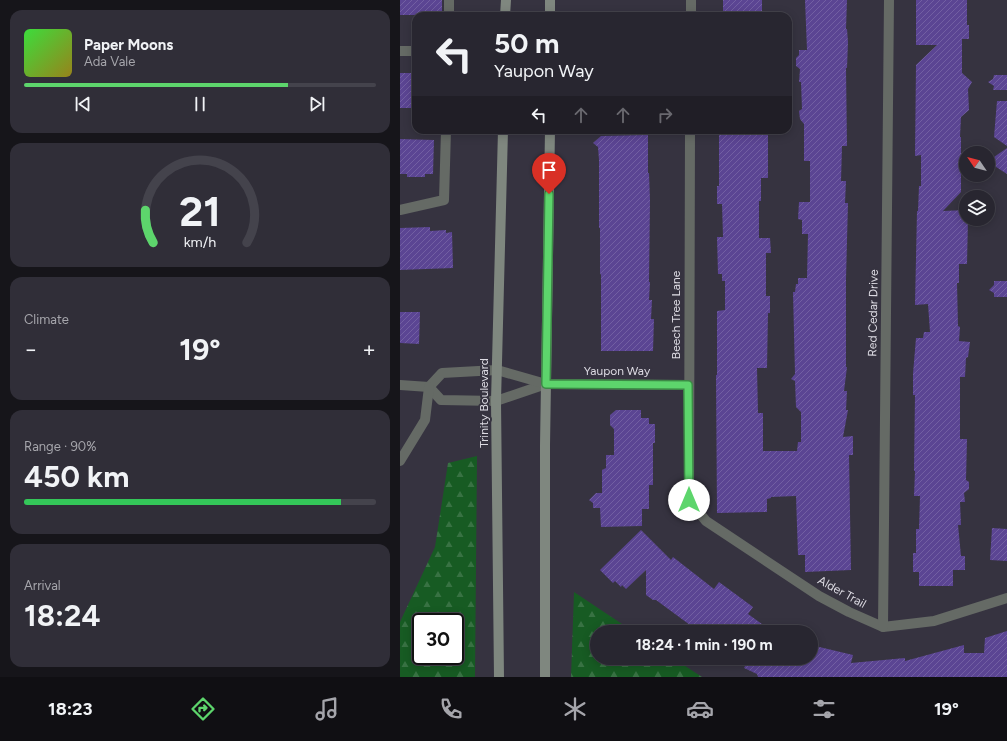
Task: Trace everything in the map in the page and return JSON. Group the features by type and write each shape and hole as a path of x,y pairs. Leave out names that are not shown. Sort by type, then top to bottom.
{"main road":[{"path":"505,12 506,0"},
{"path":"550,0 550,12"},
{"name":"Trinity Boulevard","path":"499,677 496,401 503,134"},
{"path":"545,677 544,445 550,134"}],"street":[{"path":"449,0 449,12"},
{"path":"691,0 691,12"},
{"name":"Red Cedar Drive","path":"883,627 889,0"},
{"path":"400,51 412,51"},
{"path":"400,210 444,200 446,134"},
{"name":"Beech Tree Lane","path":"689,500 688,385 690,134"},
{"path":"400,461 424,420 429,387 442,373 497,370 546,384"},
{"path":"400,385 429,387 441,400 496,401 546,384"},
{"name":"Yaupon Way","path":"546,384 688,385"},
{"name":"Alder Trail","path":"689,500 706,521 819,596 849,612 883,627"},
{"path":"883,627 934,621 1007,598"}],"green space":[{"path":"477,456 475,677 400,677 400,622 435,547 448,463"},
{"path":"574,592 624,625 590,625 590,665 684,665 702,677 571,677"}],"building":[{"path":"400,0 442,0 442,12 412,12 412,15 400,15"},
{"path":"723,0 762,0 762,12 723,12"},
{"path":"805,0 847,0 847,146 842,146 841,181 846,181 845,203 848,203 846,279 847,367 844,391 847,391 846,410 848,410 843,437 853,436 853,455 849,455 851,570 805,572 805,555 798,555 796,496 771,497 767,499 767,512 717,513 716,375 717,311 725,310 725,281 722,281 722,274 718,274 717,237 723,237 722,204 717,204 717,186 719,186 719,134 768,134 768,178 761,178 761,201 759,201 759,238 770,238 771,253 766,253 766,296 770,296 770,313 768,313 767,368 757,368 758,413 763,413 763,451 797,451 798,442 801,442 801,412 796,407 795,381 791,379 795,374 793,292 795,292 796,284 798,284 798,278 807,278 808,234 802,234 802,220 798,219 799,202 810,202 810,161 804,161 804,124 800,119 799,111 802,109 801,82 799,82 800,69 796,66 796,58 799,55 799,50 807,50"},
{"path":"916,0 967,0 967,25 969,25 969,39 962,39 962,73 972,82 968,89 969,110 961,117 959,182 961,182 961,190 959,190 959,194 943,211 959,210 959,226 968,226 967,264 959,264 959,283 957,283 958,326 960,327 959,341 970,342 968,357 966,358 965,377 960,377 960,439 967,439 966,480 969,482 969,489 964,493 965,502 960,502 961,525 958,525 961,556 965,556 965,570 953,570 953,586 919,586 919,572 913,572 913,553 916,553 916,529 919,529 920,496 914,496 915,395 913,395 913,374 916,338 923,338 924,332 930,332 928,304 915,305 917,211 919,186 921,186 921,155 915,156 916,65 937,45 916,45"},
{"path":"400,73 412,73 412,108 400,108"},
{"path":"994,75 1007,75 1007,90 993,90 994,86 988,82 993,79"},
{"path":"997,101 1007,101 1007,146 994,137"},
{"path":"648,135 650,200 649,300 652,300 651,319 654,319 653,351 601,351 599,160 598,147 593,143 601,136"},
{"path":"400,139 434,140 433,174 425,174 425,177 407,177 407,174 400,174"},
{"path":"1007,148 1007,174 995,166 995,156"},
{"path":"430,227 430,231 446,230 446,233 452,232 453,268 400,270 400,228"},
{"path":"994,281 1007,281 1007,297 994,297 994,293 989,290 994,285"},
{"path":"400,312 420,312 419,344 400,343"},
{"path":"616,410 641,410 641,418 649,418 649,424 655,424 655,443 653,443 653,485 649,485 649,509 642,509 642,526 601,527 600,508 593,508 593,503 589,500 596,493 602,493 602,470 606,468 606,455 614,455 614,429 610,425 610,415"},
{"path":"992,528 1007,529 1007,561 990,560"},
{"path":"641,530 671,560 673,557 714,589 719,582 753,607 748,614 763,625 690,625 656,600 653,600 646,595 646,570 626,589 622,585 621,587 615,581 613,583 600,570"},
{"path":"1007,631 1007,677 758,677 757,674 744,668 746,665 818,665 818,647 853,655 851,663 905,658 905,661 964,645 964,653 984,653 985,638"}],"route":[{"path":"549,194 546,384 688,385 689,500"}]}
